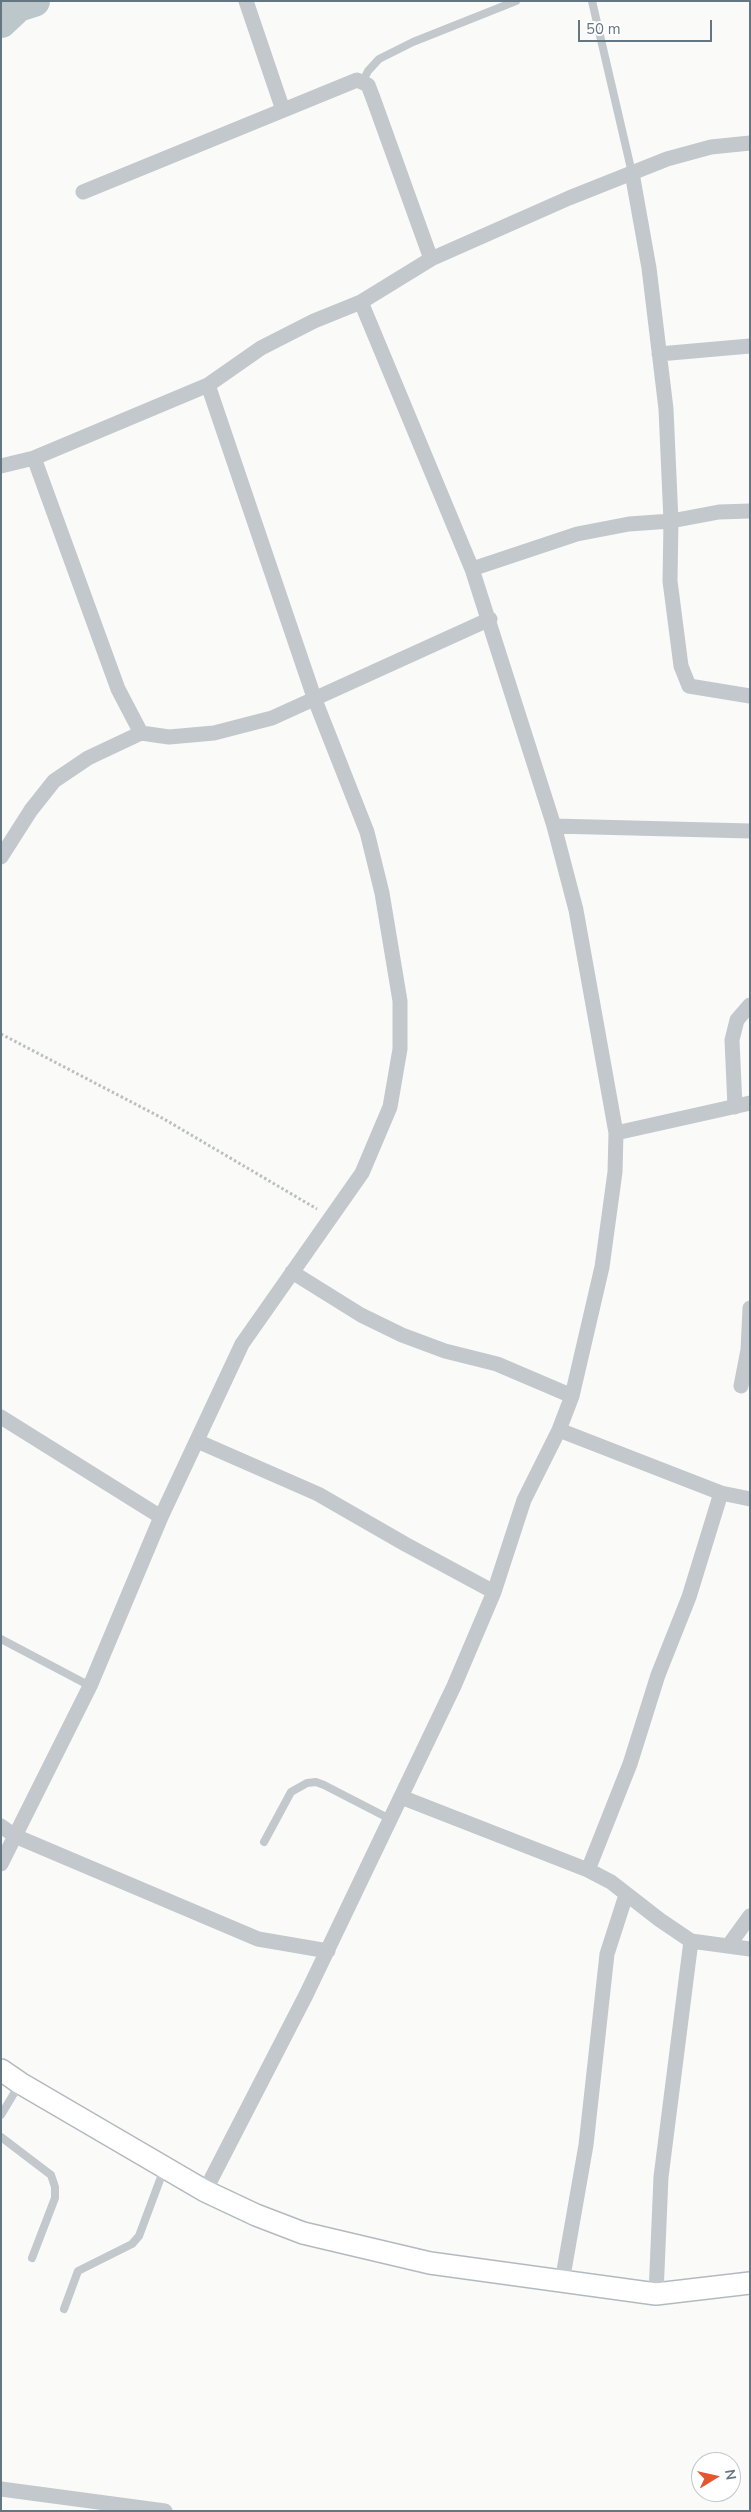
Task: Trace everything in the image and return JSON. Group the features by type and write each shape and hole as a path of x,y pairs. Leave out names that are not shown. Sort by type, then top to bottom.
{"street":[{"path":"246,1 283,110"},
{"path":"83,192 357,80 363,81 368,85 373,98 431,259"},
{"path":"1,466 34,458 208,385 261,348 314,321 361,302 431,259 569,198 666,159 710,147 750,143"},
{"path":"632,173 649,268 666,409 671,521 670,581 681,666 689,686 750,696"},
{"path":"205,2191 328,1951 454,1686 494,1592 524,1500 559,1430 572,1396 602,1267 615,1172 616,1133 576,910 554,826 490,619 472,569 361,302"},
{"path":"659,354 750,346"},
{"path":"1,1864 90,1686 161,1517 242,1344 362,1172 390,1107 400,1049 400,1001 382,893 367,832 315,700 208,385"},
{"path":"34,458 118,689 141,733"},
{"path":"472,569 577,534 629,524 671,521 719,512 750,511"},
{"path":"4,845 54,781 88,758 141,733 170,737 214,733 272,718 490,619"},
{"path":"554,826 750,831"},
{"path":"616,1133 742,1105 732,1040 737,1020 750,1005"},
{"path":"292,1272 362,1315 402,1335 445,1352 497,1364 572,1396"},
{"path":"741,1386 748,1350 750,1308"},
{"path":"1,1417 161,1517"},
{"path":"559,1430 722,1493 750,1499"},
{"path":"198,1441 318,1494 494,1592"},
{"path":"588,1870 630,1764 658,1675 689,1597 722,1493"},
{"path":"401,1797 588,1870 610,1882 691,1941 750,1949"},
{"path":"1,1826 15,1836 258,1939 328,1951"},
{"path":"562,2282 586,2145 607,1954 626,1895"},
{"path":"729,1945 750,1916"},
{"path":"656,2294 661,2177 691,1941"},
{"path":"1,2070 20,2084 205,2191 256,2215 313,2236 430,2263 656,2294 750,2283"},
{"path":"1,2490 95,2507 165,2511"}],"lane":[{"path":"363,81 368,71 379,59 413,42 516,1"},
{"path":"592,1 632,173"},
{"path":"1,1639 90,1686"},
{"path":"264,1842 291,1792 307,1783 316,1782 324,1785 390,1819"},
{"path":"1,2115 20,2084"},
{"path":"1,2137 51,2175 55,2187 55,2198 32,2258"},
{"path":"64,2309 78,2271 132,2244 139,2236 165,2168"}],"path":[{"path":"1,1034 164,1119 331,1217"}],"waterway":[{"path":"1,22 18,6 34,1"}]}
